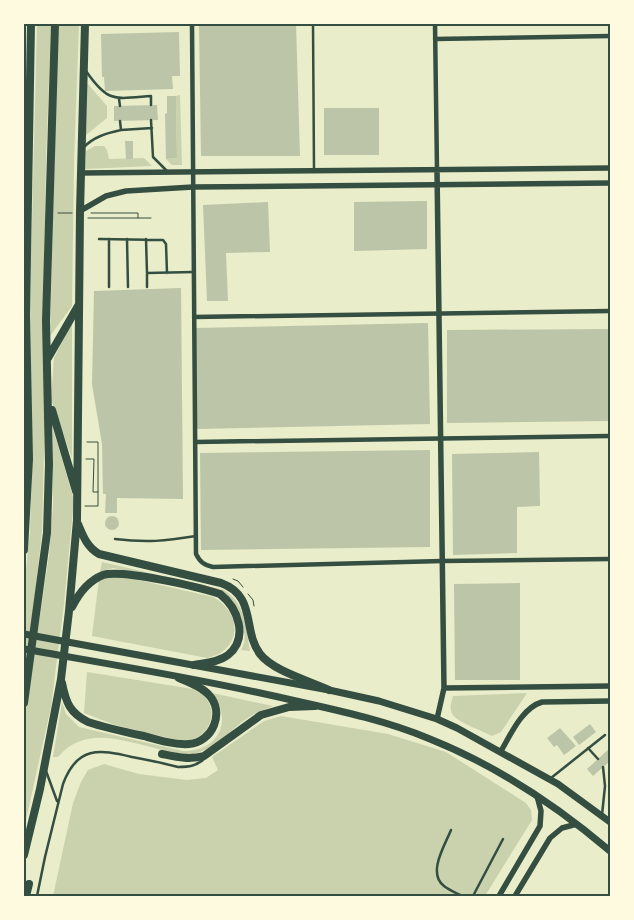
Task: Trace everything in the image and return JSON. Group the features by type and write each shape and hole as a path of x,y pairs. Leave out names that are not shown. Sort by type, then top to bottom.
{"highway":[{"path":"24,550 29,458 26,315 31,24"},
{"path":"24,703 46,533 50,464 46,321 55,24"},
{"path":"24,855 61,678 70,611 77,520 84,24"},
{"path":"24,102 30,87"},
{"path":"48,358 79,304"},
{"path":"24,359 27,369"},
{"path":"49,400 78,503"},
{"path":"77,520 82,536 88,545 99,554 222,583 233,588 244,601 253,640 261,655 277,667 329,690"},
{"path":"70,611 79,593 86,586 94,579 112,573 128,574 220,594 228,600 237,616 239,626 237,642 227,656 194,665"},
{"path":"61,678 68,703 79,717 98,725 183,744 191,744 201,740 210,732 216,719 217,710 208,694 176,677"},
{"path":"162,754 194,758 211,752 260,715 289,708 315,706"},
{"path":"26,896 29,884"}],"main road":[{"path":"24,634 329,690 379,701 437,720 501,751 550,780 610,822"},
{"path":"24,649 176,677 315,706 390,725 430,739 472,759 537,796 610,850"}],"street":[{"path":"192,24 196,554 203,564 212,567 442,560 610,560"},
{"path":"435,24 444,688 437,720"},
{"path":"435,39 610,36"},
{"path":"81,173 610,168"},
{"path":"80,214 106,196 126,191 193,187 610,183"},
{"path":"194,317 610,311"},
{"path":"195,442 610,436"},
{"path":"444,688 610,686"},
{"path":"501,751 523,716 530,708 537,704 542,702 610,701"},
{"path":"499,896 540,826 541,811 537,796"},
{"path":"514,896 550,838 562,828 577,824"}],"lane":[{"path":"313,24 314,171"},
{"path":"84,68 99,90 109,97 151,96 151,105"},
{"path":"119,98 120,106"},
{"path":"151,120 153,157 168,172"},
{"path":"120,121 121,130"},
{"path":"82,149 103,134 121,130 152,128"},
{"path":"99,239 163,240 165,242 167,273"},
{"path":"109,239 109,287"},
{"path":"127,239 128,287"},
{"path":"146,239 147,287"},
{"path":"147,273 194,272"},
{"path":"115,538 142,542 196,536"},
{"path":"550,780 605,735"},
{"path":"588,748 598,759"},
{"path":"38,896 58,803 67,773 77,760 91,752 108,751 178,767 195,765 202,762 211,752"},
{"path":"44,766 58,803"},
{"path":"602,816 605,786 603,767"},
{"path":"451,830 436,868 437,878 442,886 462,896"},
{"path":"473,896 503,839"}],"path":[{"path":"80,214 103,218 151,218"},
{"path":"78,503 98,506 98,492"}],"green space":[{"path":"37,24 51,24 44,279 45,415 42,532 24,672 24,587 30,532 32,467 30,303"},
{"path":"58,24 79,24 74,162 72,306 50,336"},
{"path":"87,83 107,106 107,118 86,135"},
{"path":"180,95 182,165 172,165 166,159 177,158 176,96"},
{"path":"95,146 104,146 109,159 144,158 152,166 85,169 86,151"},
{"path":"72,322 72,458 51,400 54,358"},
{"path":"53,429 74,500 64,604 51,707 24,829 24,723 49,555 53,506"},
{"path":"102,562 224,590 237,602 241,609 246,625 250,651 241,650 245,639 241,619 234,603 226,596 213,589 113,568 100,572"},
{"path":"107,576 134,579 213,597 230,612 234,621 232,640 227,648 219,654 207,658 92,636 99,579"},
{"path":"87,672 193,689 203,695 210,706 211,718 209,724 206,730 196,738 179,740 115,725 84,713"},
{"path":"212,693 273,706 249,717 210,747 193,754 184,755 121,740 94,738 81,741 69,747 58,757 53,757 62,702 66,714 79,727 183,751 195,750 205,746 219,733 222,724 222,714 219,704"},
{"path":"527,693 501,732 492,736 460,721 453,715 451,710 453,696"},
{"path":"281,716 388,734 446,752 526,803 531,810 532,820 485,896 53,896 73,803 88,770 104,764 139,774 187,780 206,778 218,770 212,757 264,721"}],"building":[{"path":"199,24 296,24 300,156 201,156"},
{"path":"179,32 180,76 172,76 173,89 105,91 104,77 102,77 101,34"},
{"path":"167,96 176,96 177,158 166,159 165,114 167,113"},
{"path":"157,105 158,120 114,121 114,106"},
{"path":"324,108 379,108 379,155 324,155"},
{"path":"125,141 133,141 133,159 126,159"},
{"path":"427,201 427,249 354,251 354,202"},
{"path":"268,202 270,252 226,253 228,301 207,301 203,205"},
{"path":"181,288 183,499 117,498 117,513 105,513 106,494 103,494 102,444 92,384 94,291"},
{"path":"428,323 430,424 197,429 195,328"},
{"path":"610,329 610,421 447,423 447,330"},
{"path":"430,450 430,547 201,550 200,453"},
{"path":"539,452 540,506 517,507 517,553 453,555 452,454"},
{"path":"112,516 117,518 119,523 117,528 112,530 107,528 105,523 107,518"},
{"path":"520,583 520,680 455,680 454,584"},
{"path":"590,724 596,732 579,745 573,737"},
{"path":"560,728 576,746 564,755 557,745 554,747 547,738"},
{"path":"610,748 610,761 593,776 587,769"}]}
